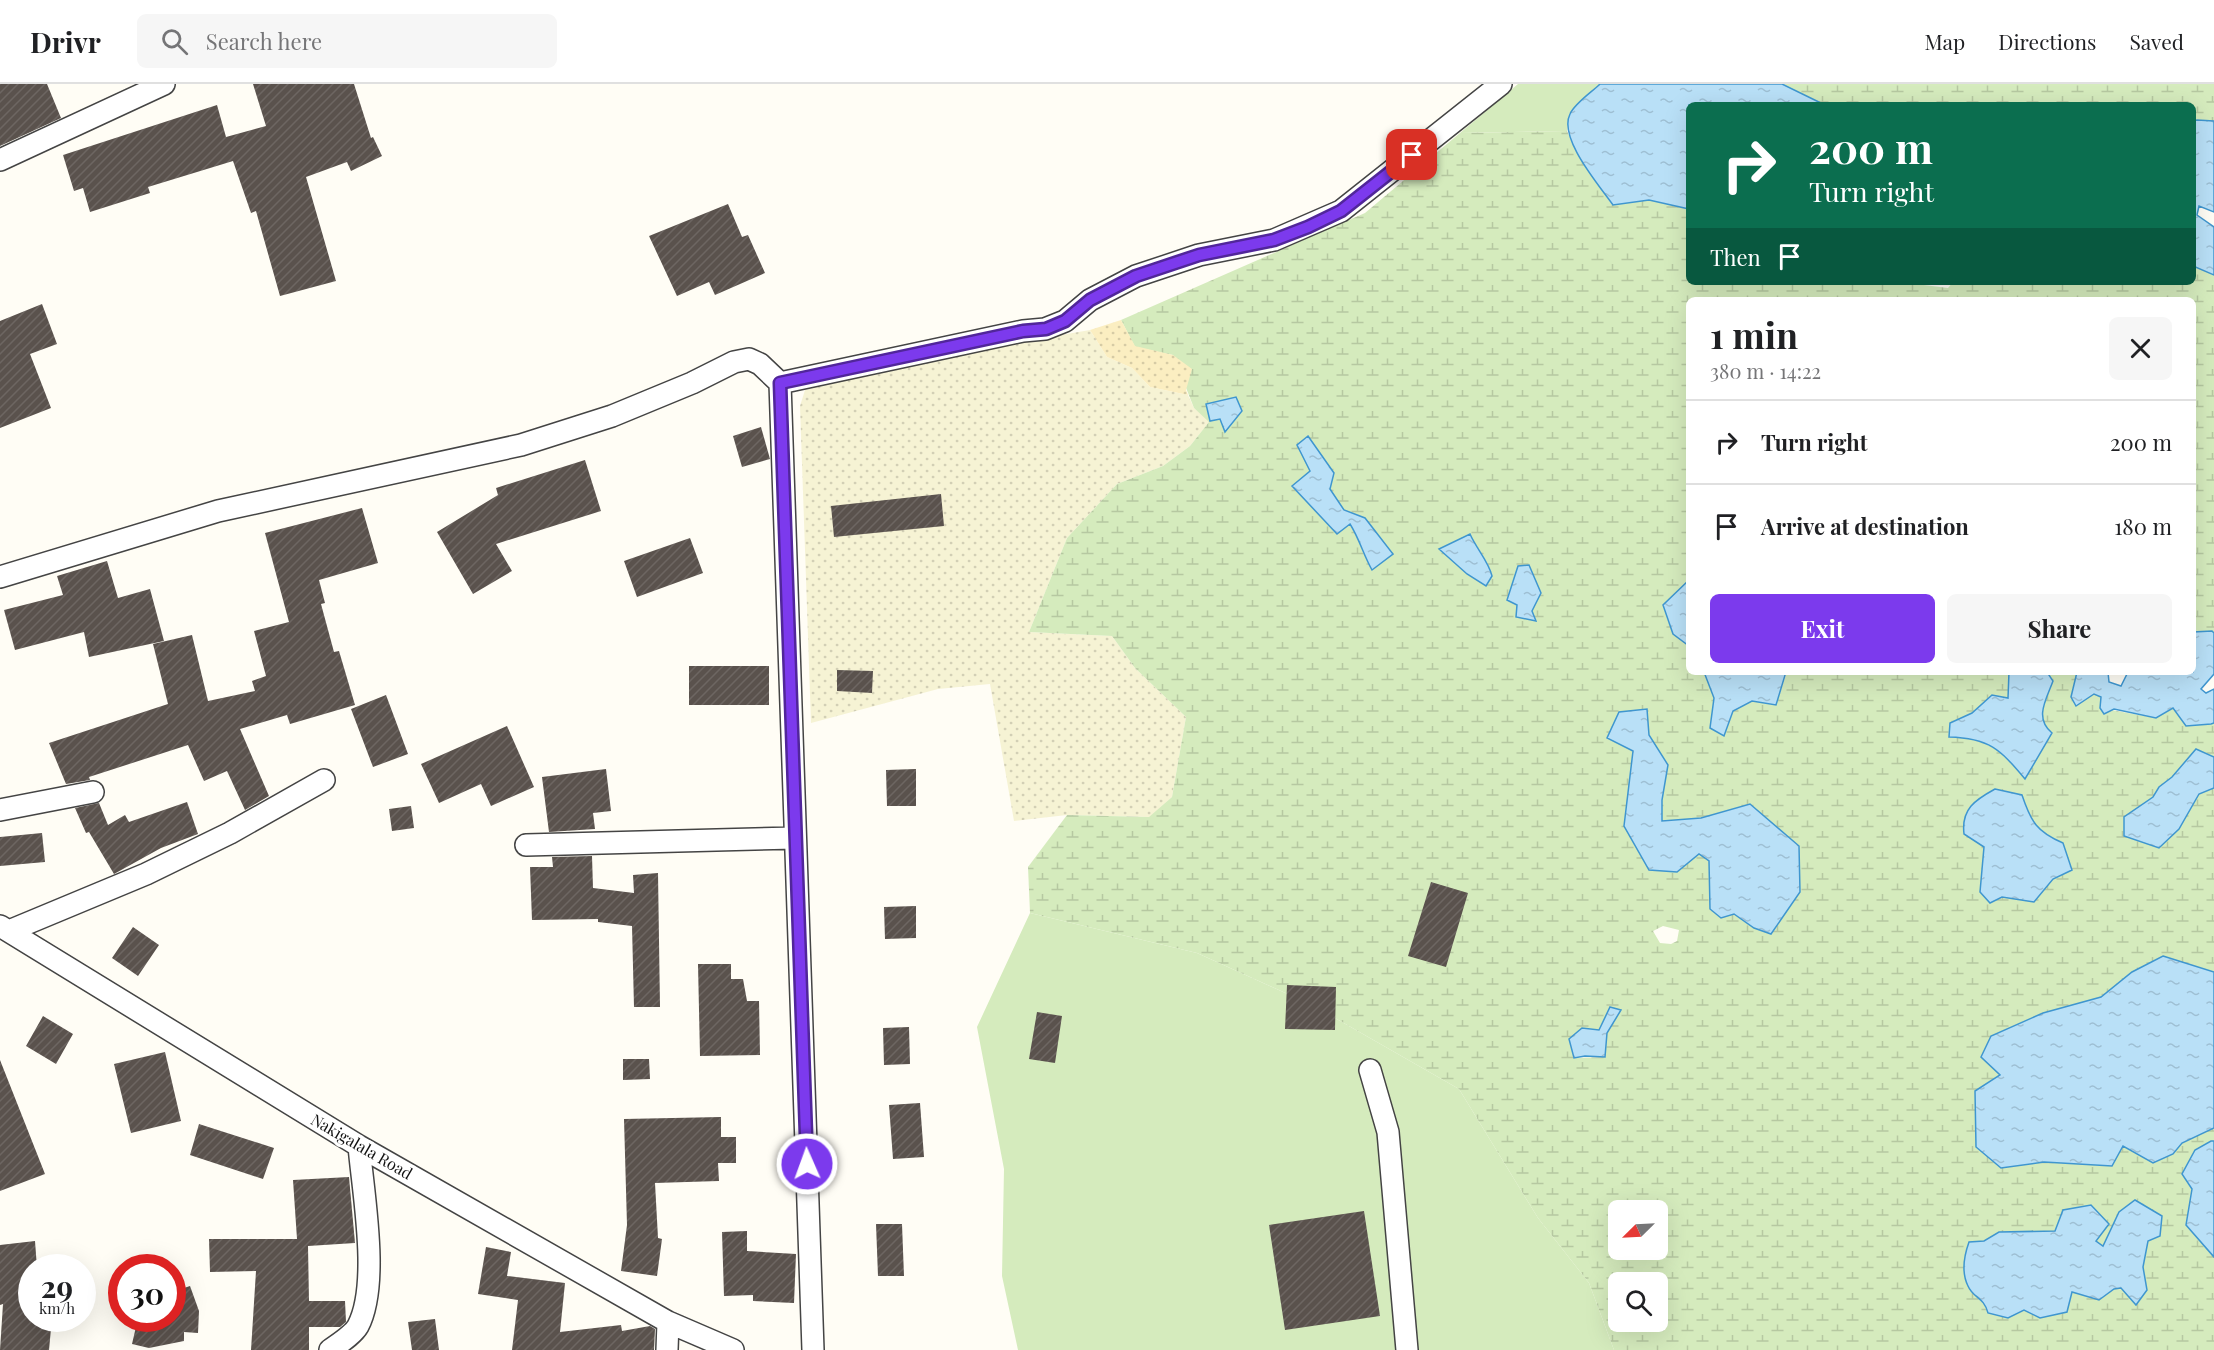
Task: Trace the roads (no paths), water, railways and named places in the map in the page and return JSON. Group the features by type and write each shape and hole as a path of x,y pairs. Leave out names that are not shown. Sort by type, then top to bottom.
{"street":[{"path":"0,160 164,84"},
{"path":"780,383 1023,331 1046,329 1065,321 1111,287 1136,276 1199,255 1274,240 1308,227 1341,211 1501,84"},
{"path":"0,577 218,511 521,445 612,416 692,383 734,362 749,358 760,364 780,383 813,1350"},
{"path":"4,929 146,874 230,833 324,780"},
{"path":"0,810 93,792"},
{"path":"526,845 795,838"},
{"name":"Nakigalala Road","path":"4,929 359,1146 668,1322 733,1350"},
{"path":"1370,1070 1388,1132 1407,1350"},
{"path":"330,1350 356,1328 365,1309 369,1273 359,1146"},
{"path":"667,1350 668,1322"}],"water":[{"path":"1600,84 1782,84 1819,102 1686,102 1686,208 1649,200 1613,205 1590,174 1570,136 1568,124 1570,114"},
{"path":"2196,120 2214,121 2214,212 2199,206 2197,215 2214,227 2214,275 2196,267"},
{"path":"1236,397 1242,411 1225,432 1220,419 1210,421 1206,404"},
{"path":"1308,436 1334,473 1330,489 1344,510 1365,518 1393,554 1372,570 1350,524 1337,534 1292,486 1310,471 1297,445"},
{"path":"1470,534 1492,576 1486,586 1467,574 1439,549"},
{"path":"1529,565 1541,593 1532,611 1536,621 1516,617 1517,605 1507,600 1518,566"},
{"path":"1686,583 1686,644 1673,634 1663,605"},
{"path":"2212,631 2214,633 2214,674 2201,689 2206,693 2214,689 2214,723 2186,726 2173,708 2156,718 2114,709 2104,714 2100,708 2101,697 2094,694 2076,706 2071,697 2076,675 2108,675 2109,682 2121,686 2126,675 2196,675 2196,632"},
{"path":"1705,675 1785,675 1776,705 1752,701 1733,711 1724,736 1710,728 1714,698"},
{"path":"2009,675 2049,675 2053,681 2043,708 2044,721 2052,733 2025,779 1993,747 1974,740 1949,737 1950,723 1972,713 1992,695 2008,698"},
{"path":"1647,709 1649,735 1668,765 1662,800 1662,821 1701,818 1750,804 1799,846 1800,892 1771,934 1754,928 1734,914 1721,918 1710,909 1709,861 1699,854 1677,872 1649,870 1624,826 1633,751 1607,738 1619,712"},
{"path":"2196,749 2214,757 2214,788 2199,794 2179,829 2159,848 2124,836 2124,817 2153,797 2159,787 2172,777"},
{"path":"1995,789 2022,795 2036,825 2047,835 2063,843 2072,870 2053,879 2034,902 2002,897 1990,903 1980,892 1984,847 1964,834 1965,818 1976,801"},
{"path":"2163,956 2214,972 2214,1128 2182,1143 2173,1154 2153,1163 2123,1146 2112,1166 2044,1162 2001,1168 1976,1147 1975,1091 2000,1075 1981,1057 1991,1036 2043,1013 2101,997 2132,972"},
{"path":"1610,1007 1621,1010 1607,1033 1605,1057 1574,1058 1569,1039 1582,1028 1599,1030"},
{"path":"2214,1141 2214,1257 2186,1225 2192,1189 2182,1174 2195,1150"},
{"path":"2135,1200 2162,1216 2160,1236 2148,1241 2143,1267 2147,1290 2136,1305 2121,1288 2114,1289 2099,1300 2072,1292 2067,1312 2040,1318 2024,1310 2008,1318 1988,1313 1984,1304 1968,1286 1964,1275 1964,1264 1969,1242 1984,1241 1999,1232 2055,1231 2063,1210 2091,1205 2109,1224 2096,1241 2103,1246 2119,1212"}]}
